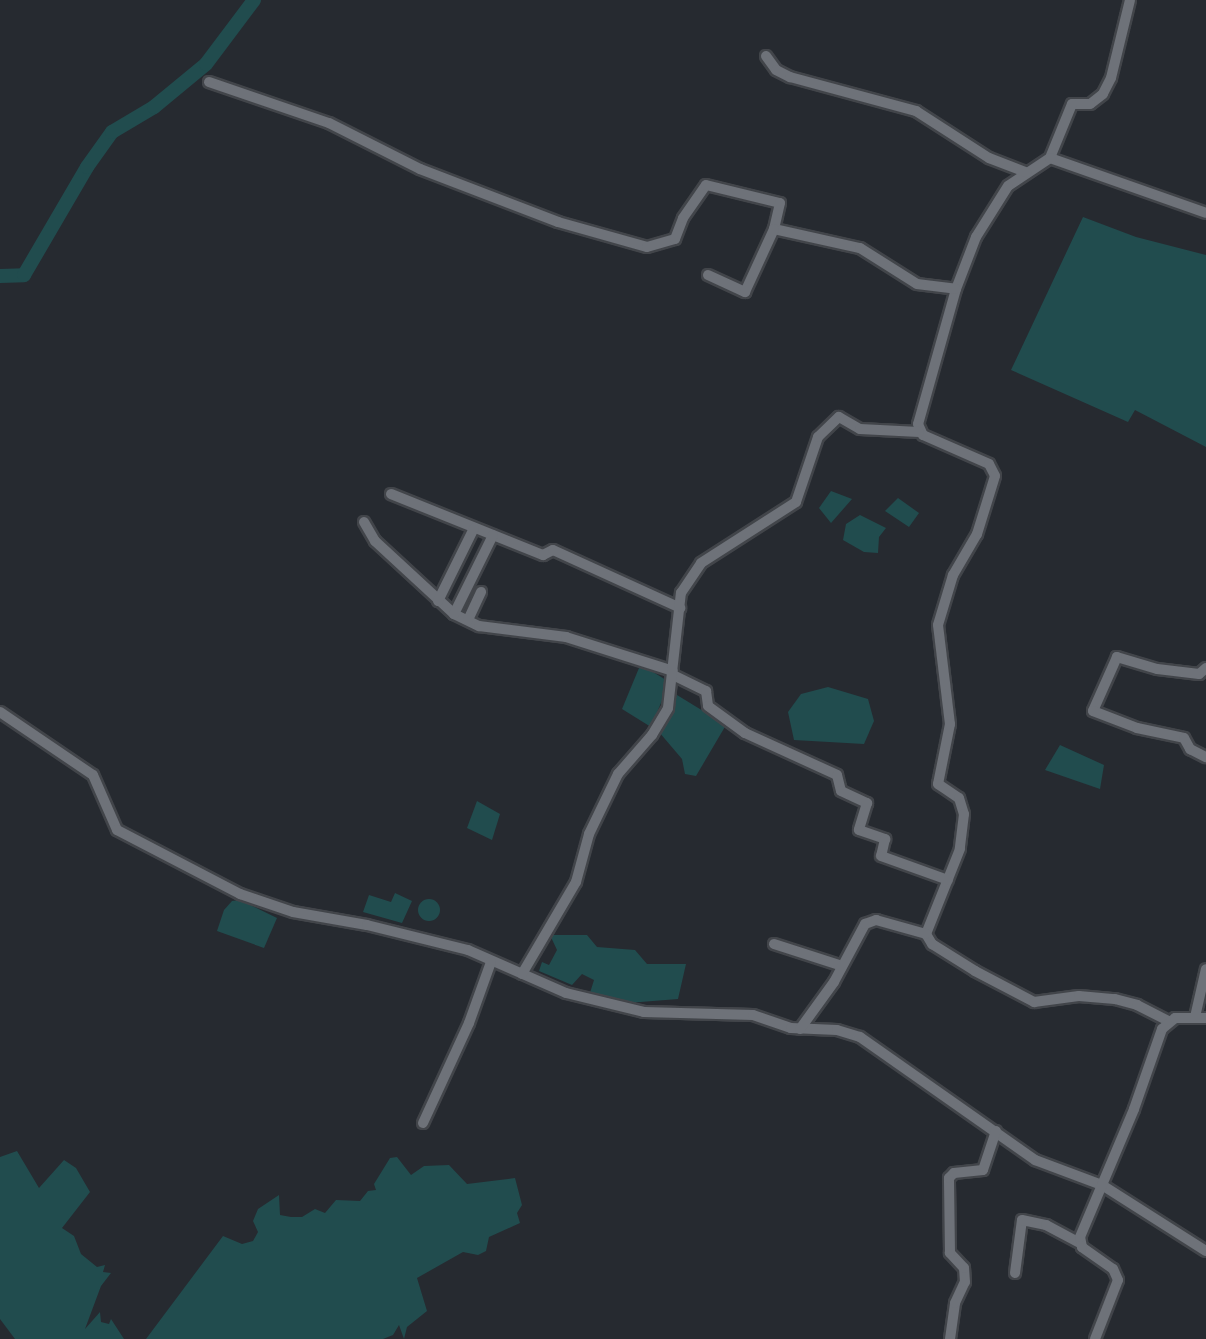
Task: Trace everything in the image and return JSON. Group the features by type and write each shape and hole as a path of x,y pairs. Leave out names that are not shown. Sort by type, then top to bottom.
{"street":[{"path":"919,432 918,424 956,289 976,237 1008,186 1050,158 1072,104 1090,104 1103,94 1130,0"},
{"path":"766,56 776,70 790,77 916,111 989,158 1026,172"},
{"path":"209,82 329,123 420,169 558,222 647,247 675,239 683,218 706,185 780,203 774,229 745,292 708,275"},
{"path":"1050,158 1206,213"},
{"path":"774,229 860,248 916,284 956,289"},
{"path":"522,974 576,882 589,834 618,774 652,735 668,708 681,593 701,563 796,502 818,437 838,417 860,429 919,432 989,464 995,476 977,534 952,575 938,625 950,724 938,784 959,798 964,814 960,849 926,934"},
{"path":"391,495 543,555 552,550 680,608"},
{"path":"364,522 375,541 454,614 479,626 567,637 673,673 706,691 708,706 745,733 837,775 841,791 867,803 859,830 885,839 881,856 948,880"},
{"path":"438,601 474,528"},
{"path":"454,614 493,535"},
{"path":"468,620 481,592"},
{"path":"1206,668 1199,674 1157,669 1117,657 1093,711 1137,728 1184,738 1190,749 1206,757"},
{"path":"0,712 93,775 117,830 240,894 293,912 367,925 468,950 566,993 644,1012 753,1015 800,1029 837,1030 860,1037 1044,1164 1102,1185 1206,1251"},
{"path":"800,1029 870,921 926,934 932,944 975,971 1034,1002 1079,996 1115,999 1168,1020 1200,1017 1206,969"},
{"path":"774,944 842,966"},
{"path":"423,1123 469,1023 491,962"},
{"path":"1080,1243 1168,1020"},
{"path":"950,1339 955,1303 965,1282 964,1268 950,1252 949,1178 954,1173 982,1170 996,1131"},
{"path":"1015,1273 1022,1220 1046,1224 1080,1243 1113,1269 1118,1280 1095,1339"}],"water":[{"path":"1083,217 1136,237 1206,255 1206,447 1135,410 1128,422 1011,370"},
{"path":"831,491 852,499 831,523 819,508"},
{"path":"898,498 919,513 909,527 885,511"},
{"path":"860,515 886,528 879,537 878,553 864,552 843,540 846,524"},
{"path":"645,667 666,680 668,686 651,727 622,709 639,668"},
{"path":"828,687 868,699 874,721 864,744 794,740 788,712 801,694"},
{"path":"677,695 726,725 696,776 685,774 682,759 659,732"},
{"path":"1060,745 1104,765 1100,789 1045,770"},
{"path":"477,801 500,814 492,840 467,828"},
{"path":"395,893 412,901 402,923 363,912 369,895 391,902"},
{"path":"429,899 437,902 440,910 437,918 429,921 421,918 418,910 421,902"},
{"path":"240,900 277,918 264,948 217,931 224,910 232,901"},
{"path":"550,935 587,935 597,947 635,950 647,964 686,964 678,999 628,1003 589,996 594,980 582,974 572,985 539,971 542,962 549,965 557,950"},
{"path":"17,1151 39,1188 64,1160 76,1168 90,1192 62,1228 74,1236 81,1254 97,1267 105,1265 103,1272 111,1273 101,1286 85,1329 100,1312 101,1322 109,1324 111,1319 124,1339 15,1339 0,1319 0,1157"},
{"path":"397,1157 411,1175 424,1166 449,1165 467,1184 515,1178 522,1205 517,1213 520,1223 489,1237 486,1251 478,1255 463,1252 417,1278 427,1311 407,1327 404,1339 399,1325 393,1335 383,1339 146,1339 223,1236 242,1244 253,1241 258,1232 253,1221 258,1209 279,1195 280,1215 291,1217 302,1217 315,1209 325,1213 336,1200 360,1201 368,1191 376,1190 374,1184 390,1158"}],"waterway":[{"path":"0,276 24,275 87,167 112,132 154,107 206,64 254,0"}]}
